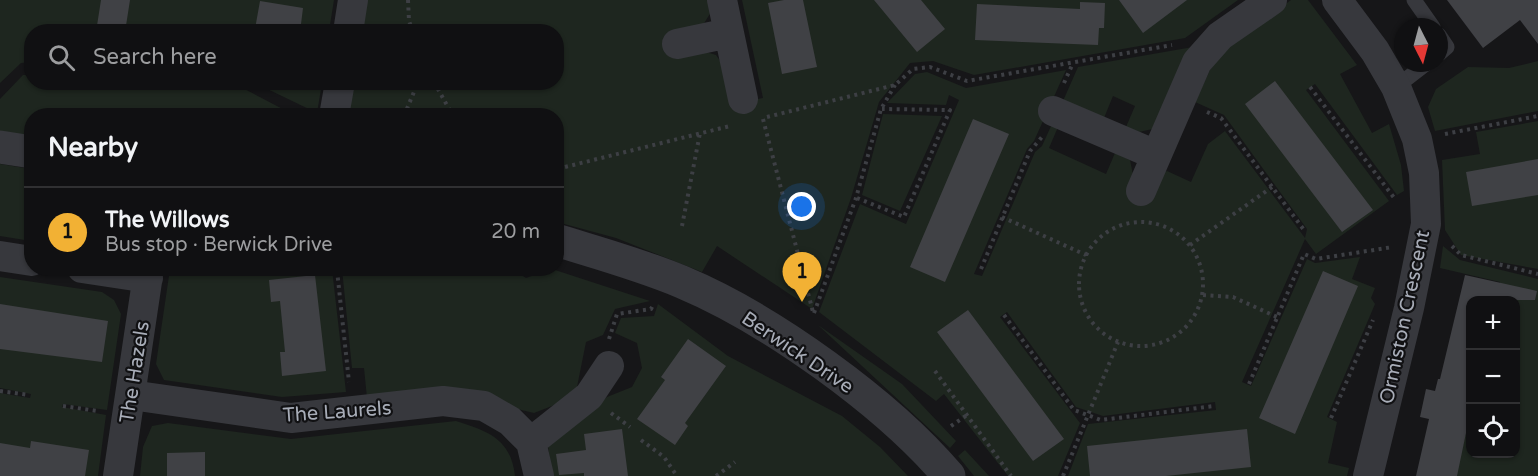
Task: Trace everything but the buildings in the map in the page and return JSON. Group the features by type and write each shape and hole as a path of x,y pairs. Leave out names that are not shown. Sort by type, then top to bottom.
{"street":[{"path":"349,24 352,0"},
{"path":"722,0 747,116"},
{"path":"1141,191 1197,62 1220,36 1272,0"},
{"name":"Ormiston Crescent","path":"1337,0 1376,51 1396,87 1417,140 1424,173 1426,224 1409,308 1368,476"},
{"path":"677,44 729,33"},
{"path":"335,108 339,90"},
{"path":"1053,111 1156,155"},
{"path":"0,147 24,151"},
{"name":"Berwick Drive","path":"564,243 682,282 772,329 876,404 949,476"},
{"path":"0,256 24,260"},
{"name":"The Hazels","path":"118,476 149,276"},
{"path":"539,476 531,442 589,396 609,366"},
{"name":"The Laurels","path":"131,395 291,418 443,401 484,406 510,421 531,442"}],"lane":[{"path":"1414,0 1427,18"},
{"path":"1396,87 1415,72"}],"path":[{"path":"408,0 410,24"},
{"path":"747,116 814,313 856,198 881,109 895,85 913,69 930,67 967,81 1175,44"},
{"path":"981,269 1030,151 1040,142 1073,63"},
{"path":"565,167 700,133 747,116 895,85"},
{"path":"1310,87 1396,201"},
{"path":"407,108 415,90"},
{"path":"438,90 449,108"},
{"path":"1180,101 1221,118 1304,230"},
{"path":"856,198 904,217 950,110 881,109"},
{"path":"1417,140 1538,117"},
{"path":"682,226 700,133"},
{"path":"1190,245 1272,187"},
{"path":"1002,218 1086,255"},
{"path":"1144,222 1161,225 1177,233 1190,245 1199,260 1203,278 1203,295 1189,324 1164,342 1133,346 1118,342 1105,334 1086,312 1079,284 1086,255 1096,241 1110,230 1126,224 1144,222"},
{"path":"1426,224 1461,255 1538,274"},
{"path":"1390,257 1395,236"},
{"path":"1249,384 1304,254 1316,259 1393,247"},
{"path":"338,276 353,412"},
{"path":"1203,295 1233,297 1277,317"},
{"path":"609,366 609,336 618,314 651,309 657,297"},
{"path":"1331,418 1378,310"},
{"path":"1004,315 1074,411 1101,420 1214,406"},
{"path":"1063,476 1118,342"},
{"path":"935,371 1011,476"},
{"path":"0,391 29,395"},
{"path":"951,426 967,415"},
{"path":"641,440 664,457 677,476"},
{"path":"716,476 735,462"}],"shaded area":[{"path":"0,0 334,0 330,24 24,24 24,63 0,83"},
{"path":"365,0 709,0 711,12 703,25 703,51 716,55 723,65 731,104 763,98 742,0 1238,0 1185,38 974,75 933,61 910,63 879,102 851,198 812,309 717,246 702,272 616,238 564,224 564,108 348,108 351,90 564,90 564,24 361,24"},
{"path":"1291,0 1308,0 1357,65 1340,74 1372,133 1389,124 1401,165 1404,191 1397,195 1315,84 1306,90 1389,201 1316,254 1305,239 1242,382 1251,386 1307,259 1315,263 1360,257 1352,279 1375,288 1371,298 1375,304 1327,417 1337,422 1328,463 1349,468 1347,476 1068,476 1088,424 1216,410 1215,402 1103,416 1076,407 1007,312 1000,317 1080,423 1058,476 1008,476 944,394 936,401 819,312 860,204 906,224 959,100 949,95 946,105 887,103 915,74 927,72 966,88 1066,70 1034,141 1027,149 974,274 982,276 1035,152 1042,146 1052,124 1058,127 1049,148 1106,174 1115,153 1130,160 1133,175 1158,175 1167,171 1191,182 1208,144 1225,131 1305,238 1307,229 1224,115 1195,102 1217,55"},
{"path":"1193,47 1157,128 1139,132 1126,127 1135,106 1113,96 1104,118 1063,101 1078,67"},
{"path":"1538,61 1538,111 1435,131 1428,107 1436,89 1468,67 1509,68"},
{"path":"24,75 24,90 246,90 281,108 24,108 24,135 0,131 0,99"},
{"path":"269,90 321,90 318,108 307,108"},
{"path":"883,114 942,116 900,211 862,195"},
{"path":"1538,121 1538,269 1461,255 1445,230 1442,160 1480,154 1476,132"},
{"path":"0,164 24,168 24,240 0,236"},
{"path":"1443,246 1460,260 1538,279 1538,476 1456,476 1466,432 1466,458 1520,458 1520,296 1498,296 1500,282 1440,268"},
{"path":"564,273 650,301 615,309 603,335 586,342 577,387 557,404 534,413 513,408 367,398 364,368 352,368 343,276 523,276 526,278 564,276"},
{"path":"169,276 333,276 346,392 282,397 164,380 156,364"},
{"path":"0,277 102,292 114,300 121,314 107,410 63,404 62,407 106,415 98,476 0,476 0,393 30,398 31,394 0,388"},
{"path":"658,304 728,356 842,416 880,447 908,476 552,476 548,446 607,397 632,387 642,368 637,343 615,333 621,318 654,316"},
{"path":"818,325 902,384 956,441 950,448"},
{"path":"456,421 496,438 509,453 515,476 140,476 143,447 152,426 168,423 291,439"},
{"path":"965,450 989,476 974,476 958,456"}],"place":[{"name":"The Willows","path":"802,302"}]}
